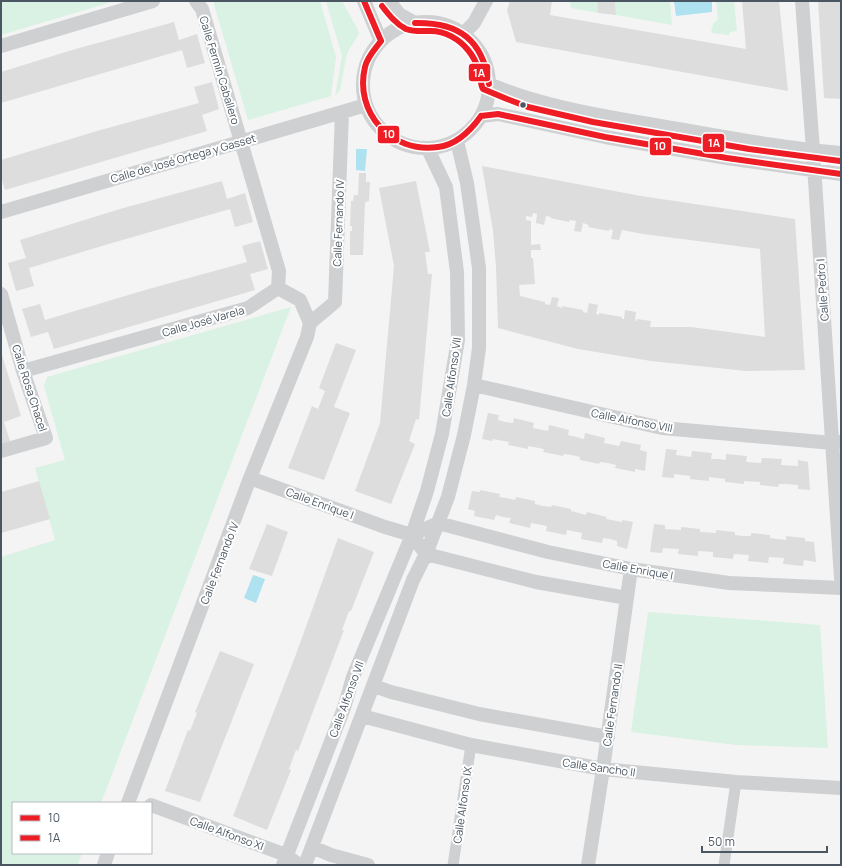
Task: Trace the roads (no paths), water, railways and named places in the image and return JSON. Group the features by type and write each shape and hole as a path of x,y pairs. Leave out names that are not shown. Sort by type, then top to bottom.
{"street":[{"path":"1,46 153,1"},
{"name":"Calle Fermín Caballero","path":"196,1 202,9 242,141"},
{"path":"364,1 381,41"},
{"path":"389,1 399,14 414,23"},
{"path":"463,34 474,23 486,1"},
{"name":"Calle Pedro I","path":"802,1 837,442 841,578"},
{"path":"414,23 438,23 451,27 463,34 479,50 486,65 489,84 487,101 481,116 471,130 457,140 442,146 428,149 407,146 388,136 374,122 366,105 363,92 365,67 370,56 381,41 397,30 414,23"},
{"path":"489,84 524,97 609,117 729,138 841,153"},
{"name":"Calle de José Ortega y Gasset","path":"1,212 366,105"},
{"name":"Calle Fernando IV","path":"129,800 250,478 307,338 310,323 335,302 342,112"},
{"path":"481,116 498,114 613,138 727,158 841,174"},
{"name":"Calle Alfonso VII","path":"305,865 413,580 426,554 448,497 462,443 474,385 479,348 479,268 467,183 457,140"},
{"path":"242,141 280,271 278,288 300,300 310,323"},
{"name":"Calle Alfonso VII","path":"284,860 344,708 353,677 412,535 427,491 442,434 458,340 457,272 446,187 428,149"},
{"name":"Calle José Varela","path":"22,370 248,308 278,288"},
{"name":"Calle Rosa Chacel","path":"1,294 22,370 46,438 1,451"},
{"name":"Calle Alfonso VIII","path":"474,385 662,428 837,442"},
{"name":"Calle Enrique I","path":"250,478 385,527 412,535"},
{"path":"438,523 412,535 426,554 536,582 627,598"},
{"name":"Calle Enrique I","path":"438,523 548,552 631,569 729,583 841,588"},
{"name":"Calle Fernando II","path":"588,865 608,737 631,569"},
{"path":"374,686 391,692 479,714 608,737"},
{"name":"Calle Sancho II","path":"362,716 471,745 603,769 736,782 841,788"},
{"name":"Calle Alfonso IX","path":"453,865 471,745"},
{"path":"724,865 736,782"},
{"path":"129,800 140,802"},
{"name":"Calle Alfonso XI","path":"152,805 299,865"},
{"path":"312,847 331,855 368,865"},
{"path":"104,865 108,854"}],"water":[{"path":"674,1 712,1 712,12 676,16"},
{"path":"356,149 367,149 365,171 356,170"},
{"path":"253,575 265,579 256,603 244,598"}]}
